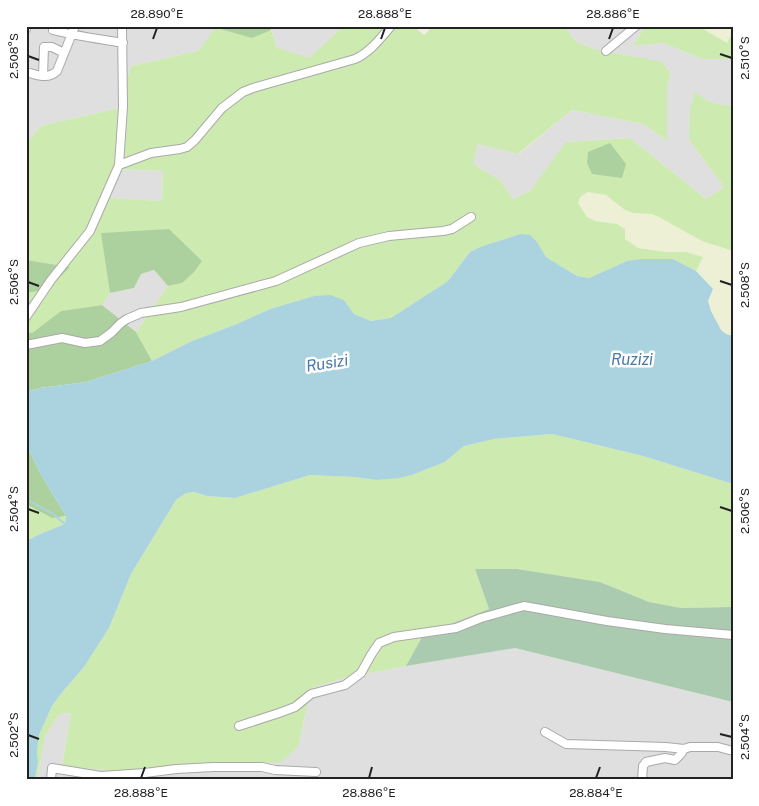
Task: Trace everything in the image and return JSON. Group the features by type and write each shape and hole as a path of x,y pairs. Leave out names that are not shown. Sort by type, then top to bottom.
{"street":[{"path":"26,72 42,76 51,76 55,73 75,26"},
{"path":"26,317 50,280 90,231 119,165 123,107 122,26"},
{"path":"119,165 151,153 188,147 222,108 243,92 364,55 391,26"},
{"path":"606,51 636,26"},
{"path":"53,30 71,35 123,43"},
{"path":"42,76 44,47 52,47 64,53"},
{"path":"26,345 62,338 85,343 100,341 111,334 121,322 141,313 181,306 276,281 359,243 389,236 452,229 471,217"},
{"path":"239,726 295,707 311,694 344,686 361,673 379,643 394,637 456,628 481,618 524,606 655,628 733,635"},
{"path":"546,732 566,744 684,749 690,747 718,747 733,751"},
{"path":"642,780 643,766 646,762 665,758 674,760 684,749"},
{"path":"51,780 52,768 123,778 176,769 214,767 262,767 275,770 316,772"}],"shaded area":[{"path":"26,26 217,26 217,28 198,51 131,66 119,108 41,126 26,144"},
{"path":"270,26 342,27 310,59 277,48"},
{"path":"568,26 645,26 633,46 663,43 702,59 733,59 733,106 715,105 707,102 695,92 689,140 724,187 706,199 630,138 567,142 530,191 513,199 500,180 473,164 478,144 519,154 572,110 643,124 667,141 667,86 671,74 662,63 594,49 578,43 567,30"},
{"path":"113,169 163,171 162,201 111,198"},
{"path":"154,270 168,286 136,332 102,305 110,293 134,288 141,274"},
{"path":"515,648 733,702 733,780 37,780 45,736 59,714 71,713 62,766 298,747 311,688 348,677"}],"green space":[{"path":"217,26 270,26 277,48 310,58 342,27 413,26 424,35 433,26 568,26 567,30 578,43 594,49 662,62 671,74 667,86 667,141 643,124 572,110 518,154 478,144 473,164 500,180 513,199 530,191 566,142 630,138 706,199 724,187 689,140 690,109 695,92 712,103 733,106 733,251 702,241 659,217 625,210 606,195 588,192 581,196 578,203 587,217 595,221 617,224 625,229 625,239 638,248 666,252 686,252 703,257 696,271 673,259 627,261 589,278 577,276 546,257 542,251 520,234 470,252 448,281 391,318 371,321 354,314 344,300 314,296 270,309 192,341 152,361 136,332 168,286 182,283 169,230 102,233 110,293 102,305 61,311 32,333 26,332 26,293 47,290 69,267 26,260 26,144 41,126 119,108 131,66 198,51","holes":["113,169 163,171 162,201 111,198"]},
{"path":"217,26 270,26 271,30 252,38 217,28"},
{"path":"645,26 698,26 727,43 733,31 733,59 702,59 663,43 633,46"},
{"path":"698,26 733,26 733,31 727,43"},
{"path":"610,143 626,164 622,178 592,174 587,163 588,152"},
{"path":"588,191 606,195 625,210 659,217 702,241 733,251 733,336 721,330 711,311 708,301 713,289 696,271 703,257 686,252 666,252 638,248 625,239 617,224 595,221 587,217 578,203 581,196"},
{"path":"169,229 202,261 194,272 182,283 168,286 154,270 141,274 134,288 110,293 101,233"},
{"path":"26,260 70,267 47,290 26,293"},
{"path":"102,305 136,332 152,361 86,382 40,388 26,392 26,332 32,333 61,311"},
{"path":"552,434 643,456 733,484 733,607 681,608 649,602 600,582 517,569 475,569 489,609 423,635 406,666 348,677 311,688 298,747 281,762 128,771 62,767 71,713 59,714 45,736 37,780 34,780 38,762 39,735 52,706 84,667 109,628 131,574 176,500 186,493 194,492 207,496 235,498 310,475 376,480 412,475 445,462 464,446 494,439"},
{"path":"26,450 31,454 40,473 66,516 52,518 26,504"},
{"path":"26,504 52,518 66,516 65,524 26,541"},
{"path":"475,569 517,569 600,582 649,602 681,608 733,607 733,702 515,648 406,666 423,635 489,609"}],"water":[{"name":"Ruzizi","path":"520,234 530,235 537,242 546,257 577,276 589,278 627,261 673,259 696,271 713,289 708,301 711,311 721,330 733,336 733,484 643,456 552,434 494,439 464,446 445,462 399,478 376,480 310,475 235,498 207,496 194,492 186,493 176,500 131,574 109,628 84,667 52,706 39,735 38,762 34,780 26,780 26,541 65,524 66,516 40,473 31,454 26,450 26,392 40,388 86,382 152,361 192,341 270,309 314,296 330,295 344,300 354,314 371,321 391,318 448,281 470,252"}],"waterway":[{"path":"26,499 53,514 66,525"}],"water label":[{"name":"Rusizi","path":"327,363"}]}
